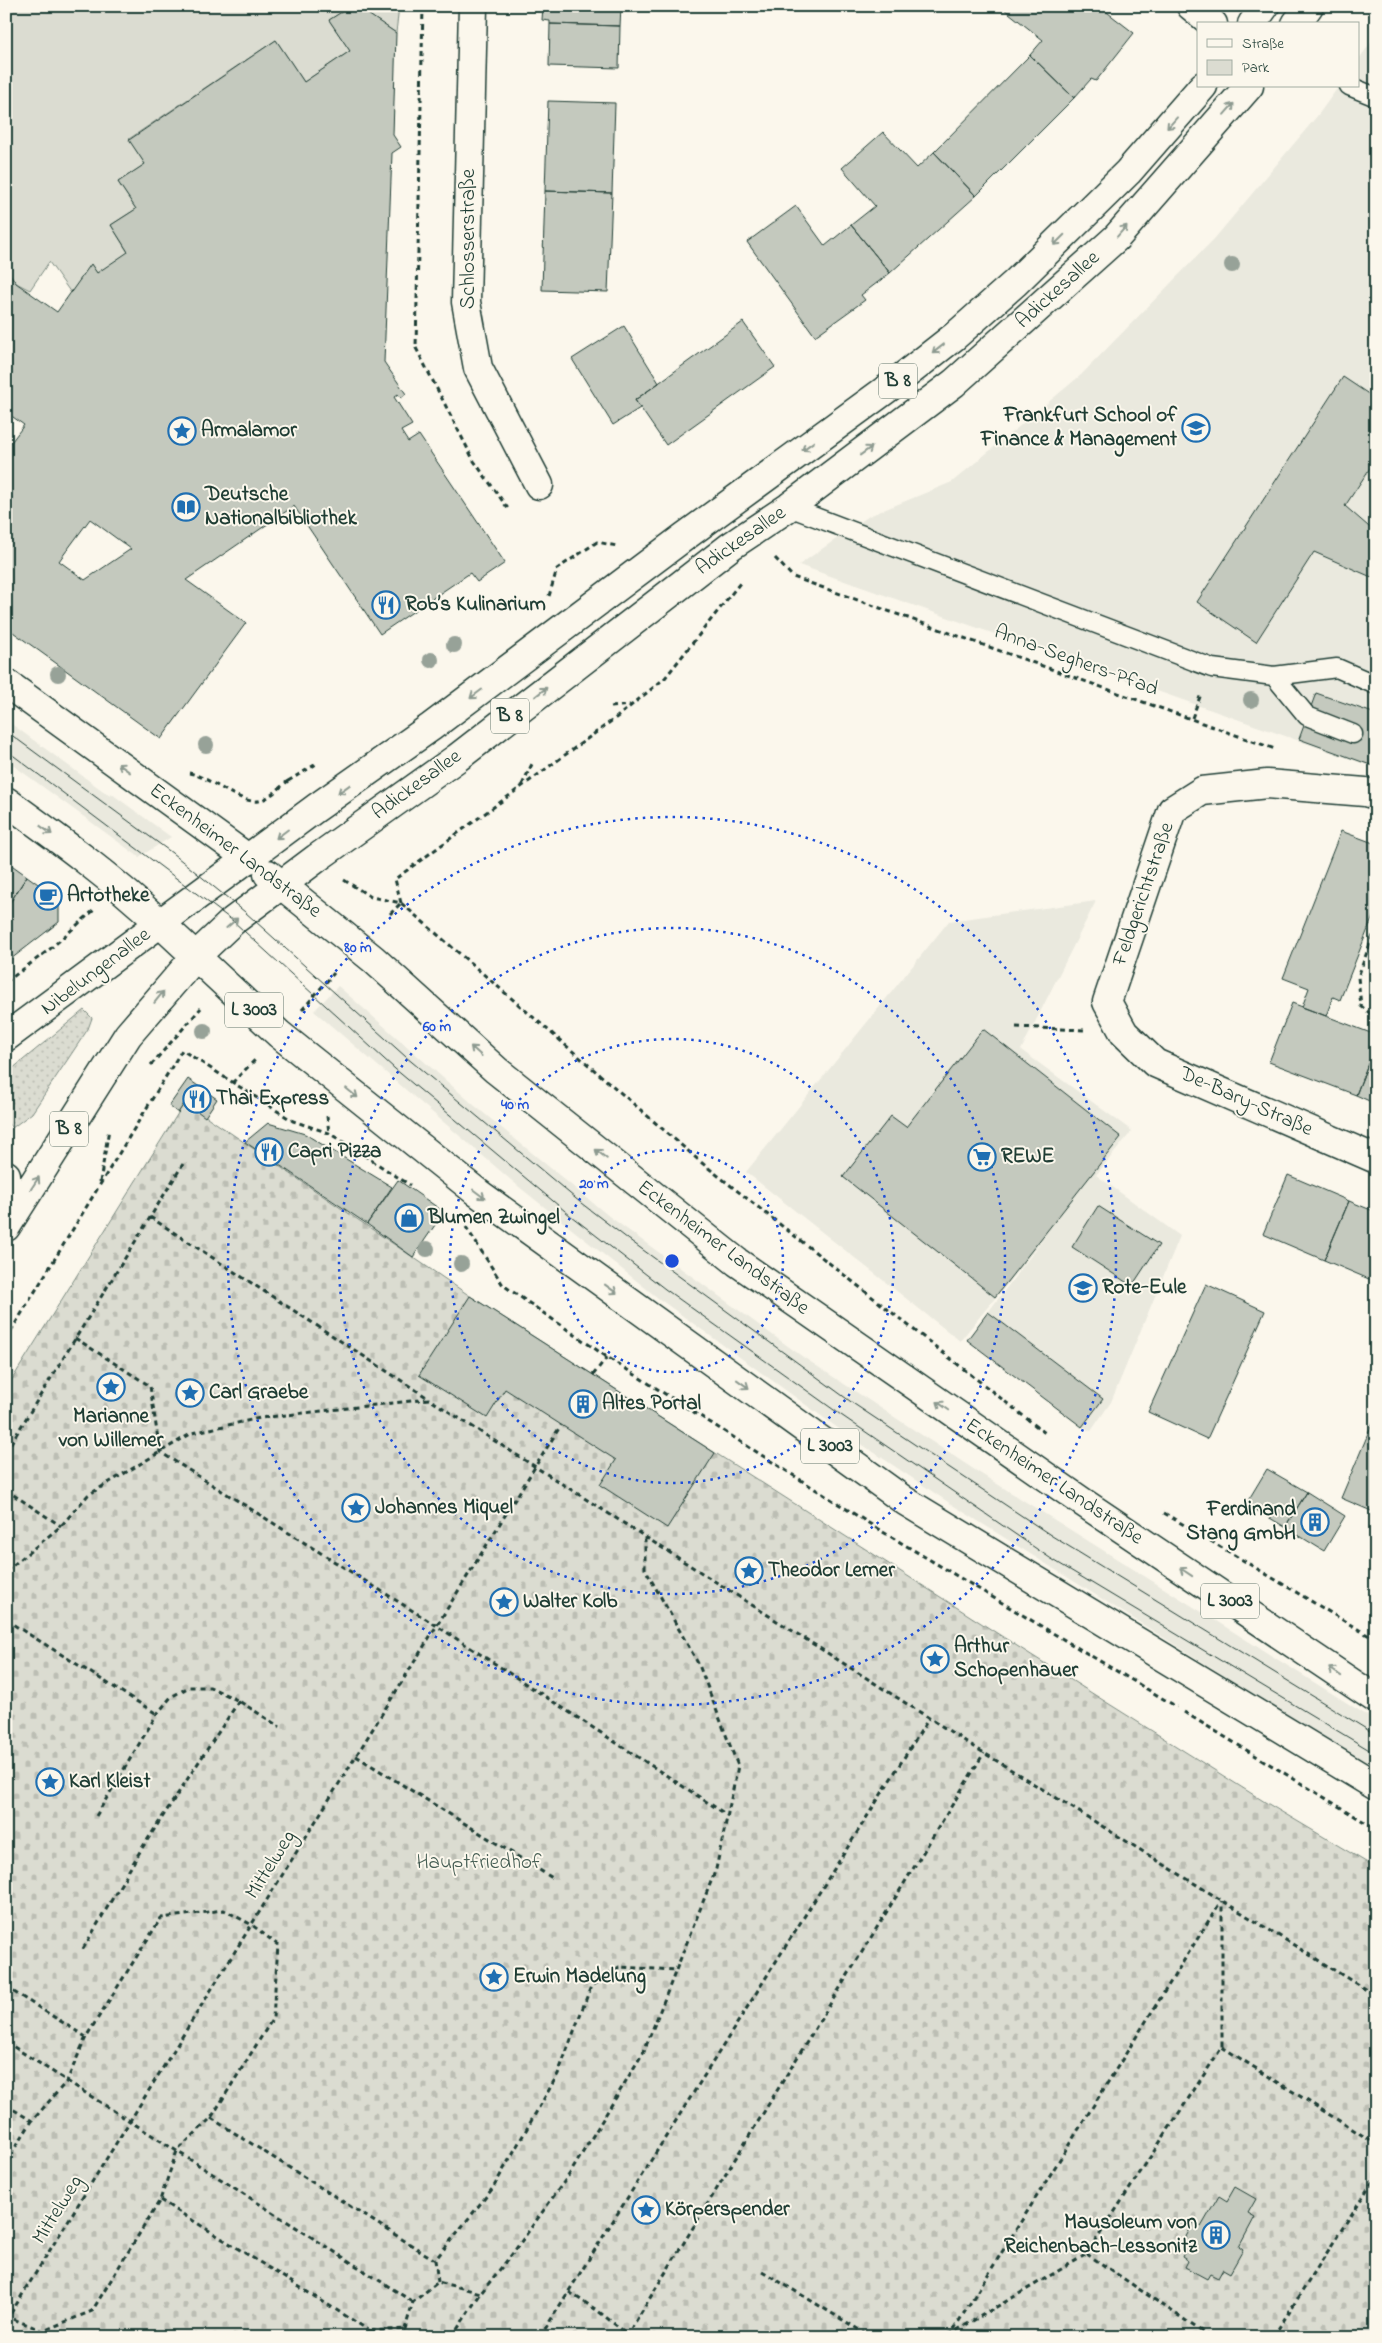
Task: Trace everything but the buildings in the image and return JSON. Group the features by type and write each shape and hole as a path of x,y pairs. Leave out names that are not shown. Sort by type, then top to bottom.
{"main road":[{"name":"Schlosserstraße","path":"473,6 466,302 478,368 539,486"},
{"path":"1191,6 1211,22"},
{"path":"1253,22 1265,6"},
{"path":"1297,22 1309,6"},
{"name":"Adickesallee","path":"160,924 431,727 684,536 895,383 947,342 1015,283 1128,172 1201,88"},
{"name":"Adickesallee","path":"196,956 233,922 281,884 457,758 731,546 789,507 954,383 1116,238 1247,88"},
{"name":"Eckenheimer Landstraße","path":"6,683 281,884 373,958 496,1070 737,1262 1084,1504 1376,1699"},
{"name":"Feldgerichtstraße","path":"1124,1032 1107,1002 1172,810 1202,791 1267,784 1376,795"},
{"path":"6,801 85,858 122,888 160,924"},
{"name":"L 3003","path":"160,924 307,1057 478,1193 905,1501 1376,1786"},
{"name":"Nibelungenallee","path":"6,1037 160,924"},
{"name":"B 8","path":"7,1225 128,1034 196,956"},
{"name":"De-Bary-Straße","path":"1124,1032 1155,1063 1376,1159"},
{"path":"6,1175 7,1225"}],"lane":[{"path":"1354,88 1376,97"},
{"path":"789,507 1212,668 1274,676 1337,668 1376,686"},
{"path":"1274,676 1307,716 1354,734"}],"path":[{"name":"Anna-Seghers-Pfad","path":"772,555 793,576 1284,752"},
{"path":"742,580 665,678 632,705 395,878 401,903 702,1163 1049,1436"},
{"path":"611,707 632,705"},
{"path":"184,772 199,774 248,801 261,801 288,781 321,762"},
{"path":"522,786 532,764"},
{"path":"288,781 291,787"},
{"path":"390,914 401,903"},
{"path":"6,982 50,949 94,909"},
{"path":"1376,927 1358,977 1361,1006 1376,1018"},
{"path":"297,1015 334,973"},
{"path":"1016,1027 1124,1032"},
{"path":"6,1339 182,1050 293,1121 329,1133 326,1113"},
{"path":"232,1083 259,1056"},
{"path":"6,1451 183,1164"},
{"path":"150,1217 928,1718 1376,1996"},
{"path":"75,1338 150,1386 160,1452 437,1626 727,1815"},
{"path":"593,1375 607,1356"},
{"path":"6,1571 61,1526 88,1495 192,1433 260,1418 429,1398"},
{"name":"Mittelweg","path":"7,2318 561,1425"},
{"path":"6,1490 61,1526"},
{"path":"1162,1512 1376,1640"},
{"path":"452,2337 481,2293 513,2253 571,2172 644,2051 716,1869 738,1766 699,1666 646,1569 645,1536"},
{"path":"6,1620 157,1714"},
{"path":"96,1816 157,1714 172,1696 189,1688 210,1687 239,1701 280,1727"},
{"path":"84,1949 142,1848 239,1701"},
{"path":"540,2337 928,1718"},
{"path":"569,2292 628,2336 984,1753"},
{"path":"356,1756 554,1879"},
{"path":"940,2337 952,2333 1087,2254 1222,2047 1222,1900"},
{"path":"949,2337 1222,1900"},
{"path":"6,2162 32,2121 67,2081 86,2037 161,1918 224,1910 252,1924 278,1945 273,2018 211,2118 177,2151 160,2200 92,2311 43,2331 7,2318"},
{"path":"438,2282 435,2260 493,2188 549,2091 558,2074 591,1986 620,1966 676,1970"},
{"path":"6,1987 86,2037"},
{"path":"6,2042 413,2302"},
{"path":"1222,2047 1376,2144"},
{"path":"6,2105 32,2121"},
{"path":"211,2118 435,2260"},
{"path":"1273,2337 1376,2176"},
{"path":"160,2200 370,2330 405,2329"},
{"path":"1087,2254 1210,2337"},
{"path":"762,2271 871,2337"},
{"path":"438,2282 481,2293"},
{"path":"405,2329 413,2302 438,2282"},
{"path":"405,2329 411,2337"},
{"path":"364,2337 370,2330"}],"shaded area":[{"name":"Frankfurt School of Finance & Management","path":"1376,36 1376,768 799,565 869,516 952,482 1081,375 1215,238 1318,115 1338,88 1360,88 1360,57"},
{"path":"6,720 110,796 112,794 171,837 139,857 6,760"},
{"path":"1096,901 1021,1050 1132,1131 1096,1175 1180,1236 1111,1402 1091,1431 1082,1427 967,1340 1045,1237 960,1341 746,1172 949,921"},
{"path":"338,986 475,1106 610,1217 803,1357 978,1472 1376,1721 1376,1768 1276,1708 954,1506 842,1431 658,1298 518,1186 314,1011"}],"green space":[{"path":"6,6 351,6 329,20 350,51 304,82 276,40 129,139 145,164 118,182 136,209 111,225 129,254 97,273 91,265 71,293 49,262 30,290 16,283 6,268"},
{"path":"356,6 399,6 396,33"},
{"path":"84,1010 92,1018 88,1029 32,1113 12,1128 6,1121 6,1074"},
{"name":"Hauptfriedhof","path":"185,1102 470,1296 1017,1646 1265,1802 1376,1868 1376,2337 6,2337 6,1389"}],"tram line":[{"path":"6,731 172,853 245,912 406,1057 581,1203 628,1239 854,1404 1052,1536 1376,1735"},
{"path":"6,750 233,921 395,1069 571,1216 665,1289 841,1415 1050,1558 1376,1754"}],"place":[{"name":"Frankfurt School of Finance & Management","path":"1196,428"},
{"name":"Armalamor","path":"182,431"},
{"name":"Deutsche Nationalbibliothek","path":"186,507"},
{"name":"Rob’s Kulinarium","path":"386,605"},
{"name":"Artotheke","path":"48,896"},
{"name":"Thai Express","path":"197,1099"},
{"name":"Capri Pizza","path":"269,1152"},
{"name":"REWE","path":"982,1157"},
{"name":"Blumen Zwingel","path":"409,1218"},
{"name":"Rote-Eule","path":"1083,1288"},
{"name":"Marianne von Willemer","path":"111,1387"},
{"name":"Carl Graebe","path":"190,1393"},
{"name":"Altes Portal","path":"583,1404"},
{"name":"Johannes Miquel","path":"356,1508"},
{"name":"Ferdinand Stang GmbH","path":"1315,1522"},
{"name":"Theodor Lerner","path":"749,1571"},
{"name":"Walter Kolb","path":"504,1602"},
{"name":"Arthur Schopenhauer","path":"935,1659"},
{"name":"Karl Kleist","path":"50,1782"},
{"name":"Erwin Madelung","path":"494,1977"},
{"name":"Körperspender","path":"646,2210"},
{"name":"Mausoleum von Reichenbach-Lessonitz","path":"1216,2235"}]}
